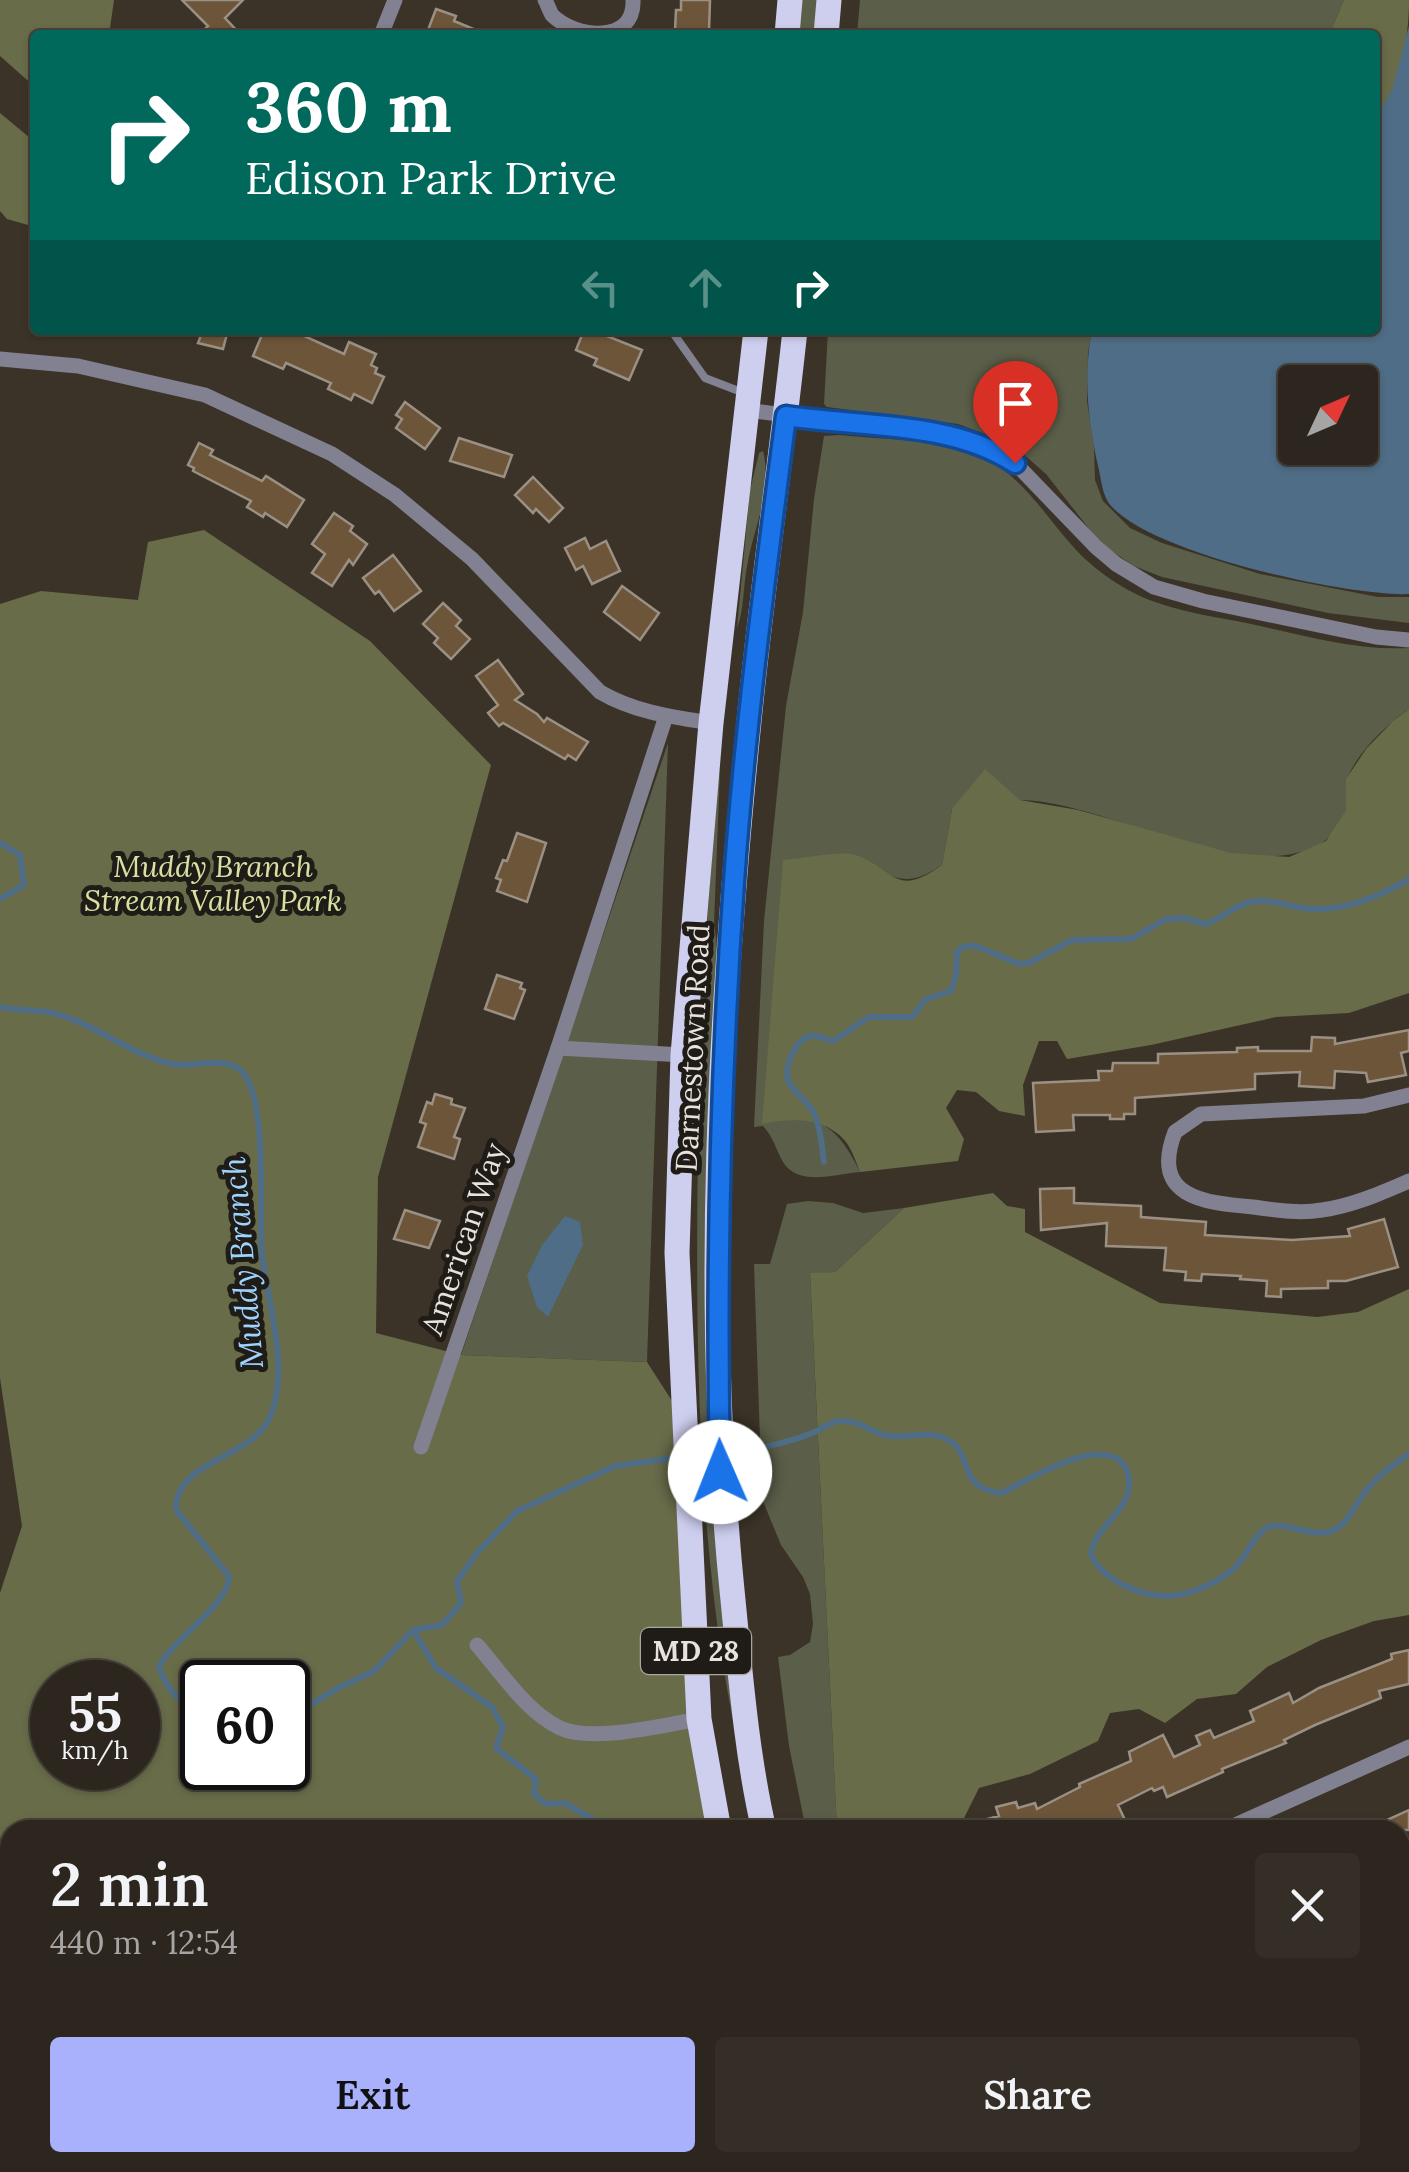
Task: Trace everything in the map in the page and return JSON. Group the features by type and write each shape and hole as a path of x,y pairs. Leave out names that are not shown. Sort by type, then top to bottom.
{"main road":[{"path":"787,30 790,0"},
{"path":"826,30 829,0"},
{"name":"Darnestown Road","path":"717,1820 699,1719 677,1253 683,1055 711,723 755,335"},
{"name":"Darnestown Road","path":"763,1820 738,1644 720,1472 719,1180 734,883 749,716 794,335"}],"street":[{"path":"384,30 396,0"},
{"path":"546,0 552,14 580,30"},
{"path":"621,30 633,14 633,0"},
{"path":"0,359 78,366 205,395 332,454 395,494 472,559 600,692 619,703 711,723"},
{"path":"748,403 786,416 970,439 1015,463 1096,547 1154,587 1203,601 1409,640"},
{"name":"American Way","path":"421,1447 558,1048 666,716"},
{"path":"558,1048 683,1055"},
{"path":"1409,1095 1364,1106 1201,1114 1175,1132 1168,1160 1173,1181 1194,1199 1252,1208 1318,1211 1345,1206 1409,1181"},
{"path":"477,1645 528,1703 559,1728 583,1734 699,1719"},
{"path":"1246,1820 1409,1747"}],"lane":[{"path":"675,335 705,378 748,403"}],"green space":[{"path":"0,0 114,0 110,30 30,30 30,83 0,56"},
{"path":"801,0 817,0 814,30 798,30"},
{"path":"860,0 1344,0 1331,30 857,30"},
{"path":"1344,0 1409,0 1401,63 1380,113 1380,30 1331,30"},
{"path":"0,113 30,138 30,226 7,219 0,211"},
{"path":"828,335 1091,335 1087,401 1095,480 1103,501 1130,528 1162,543 1260,574 1378,597 1409,597 1409,623 1328,613 1162,577 1134,566 1110,550 1046,474 999,439 958,424 824,404"},
{"path":"824,436 930,443 982,457 1025,489 1089,563 1148,599 1329,641 1409,648 1409,709 1374,739 1353,766 1347,779 1346,811 1333,832 1322,843 1290,854 1254,856 1215,850 1055,804 1020,800 952,809 942,865 917,878 896,878 853,854 763,1123 798,1119 823,1125 842,1142 860,1172 808,1177 790,1170 763,1126 754,1127 764,921 786,706 803,612"},
{"path":"763,451 764,495 737,628 750,490 759,453"},
{"name":"Muddy Branch Stream Valley Park","path":"204,530 370,641 491,765 378,1177 376,1333 461,1355 647,1362 683,1418 718,1820 0,1820 0,1593 22,1526 0,1378 0,604 41,591 138,600 148,542"},
{"path":"1409,709 1409,993 1349,1013 1276,1017 1067,1059 1057,1041 1039,1041 1023,1085 1025,1116 999,1111 976,1092 957,1090 946,1108 964,1139 958,1161 860,1172 846,1142 828,1127 795,1120 762,1124 783,860 849,854 896,878 914,880 926,875 942,865 952,809 985,769 1020,800 1078,810 1231,853 1289,857 1326,841 1346,810 1346,779 1366,749"},
{"path":"668,743 647,1362 461,1355"},
{"path":"720,770 714,923 718,954 713,1152 748,1787 718,1632 699,1388 700,1048"},
{"path":"993,1193 1007,1206 1025,1209 1025,1232 1160,1303 1317,1317 1358,1312 1409,1289 1409,1615 1374,1621 1321,1640 1267,1667 1236,1694 1197,1699 1165,1723 1139,1709 1110,1713 1098,1741 1030,1774 979,1788 964,1820 837,1820 810,1273 835,1272 904,1208"},
{"path":"833,1203 863,1213 904,1208 835,1272 810,1274 837,1820 804,1820 789,1746 778,1657 790,1655 810,1642 810,1594 781,1545 762,1499 754,1264 770,1264 787,1204"}],"water":[{"path":"1409,26 1409,594 1341,588 1203,554 1128,520 1108,502 1089,415 1091,335 1380,335 1380,111 1392,90"},
{"path":"565,1216 580,1222 583,1245 548,1317 537,1307 527,1276 542,1245"}],"building":[{"path":"182,0 243,0 225,18 236,30 204,30 208,26"},
{"path":"681,0 710,0 709,30 675,30 676,10 681,10"},
{"path":"436,9 456,16 454,21 476,30 428,30"},
{"path":"201,335 227,335 223,349 198,343"},
{"path":"262,335 302,335 344,354 349,342 376,354 371,365 377,368 375,373 384,377 372,403 354,394 351,400 328,389 331,383 286,363 283,369 253,356"},
{"path":"582,335 604,335 642,350 629,380 594,365 597,359 576,350"},
{"path":"405,402 440,428 425,449 396,428 402,419 396,415"},
{"path":"459,438 512,455 504,477 450,461"},
{"path":"199,443 213,450 210,455 262,481 266,476 304,500 287,527 247,507 251,501 193,471 188,465"},
{"path":"533,477 563,508 549,522 515,495"},
{"path":"334,513 353,526 350,531 367,544 353,565 349,560 332,586 312,573 325,554 312,544"},
{"path":"585,538 590,549 606,541 620,571 592,584 583,566 576,570 565,548"},
{"path":"393,555 421,591 394,611 363,578"},
{"path":"622,586 659,613 640,640 604,612"},
{"path":"443,603 461,620 456,626 470,639 451,659 434,643 438,638 423,624"},
{"path":"498,660 523,694 515,700 544,722 547,718 588,742 576,760 568,755 565,759 503,723 499,726 488,713 498,705 476,676"},
{"path":"517,833 546,843 527,902 497,891 501,880 496,878"},
{"path":"497,975 522,983 520,988 525,990 514,1019 485,1009"},
{"path":"1409,1030 1409,1051 1401,1053 1406,1075 1368,1082 1366,1073 1335,1071 1334,1088 1299,1086 1300,1072 1255,1074 1255,1089 1135,1098 1135,1114 1124,1114 1124,1119 1073,1115 1074,1130 1036,1132 1033,1083 1099,1080 1098,1071 1112,1071 1113,1063 1158,1063 1158,1054 1237,1052 1237,1048 1258,1047 1258,1051 1311,1051 1312,1037 1335,1038 1335,1044"},
{"path":"435,1094 465,1108 454,1137 460,1139 454,1159 418,1147 426,1124 420,1122 427,1102 432,1104"},
{"path":"1074,1188 1074,1203 1141,1206 1141,1217 1206,1222 1205,1235 1292,1240 1350,1236 1348,1229 1384,1219 1398,1267 1346,1281 1328,1281 1328,1288 1281,1289 1281,1297 1266,1296 1267,1281 1240,1279 1241,1276 1202,1274 1201,1281 1185,1280 1186,1272 1164,1270 1166,1248 1106,1246 1107,1223 1041,1230 1040,1189"},
{"path":"405,1210 440,1221 429,1248 394,1239"},
{"path":"1409,1650 1409,1684 1379,1691 1381,1698 1315,1725 1284,1740 1286,1743 1167,1797 1163,1787 1154,1791 1152,1788 1118,1805 1124,1818 1120,1820 983,1820 999,1816 996,1807 1016,1802 1018,1808 1035,1803 1037,1809 1080,1787 1079,1784 1131,1761 1129,1752 1163,1735 1174,1757 1200,1745 1196,1736 1210,1730 1214,1738 1254,1721 1250,1711 1289,1693 1293,1703 1319,1688 1392,1659 1391,1654"},
{"path":"1409,1810 1409,1820 1387,1820"}],"waterway":[{"name":"Muddy Branch","path":"0,843 20,855 24,885 0,899"},
{"path":"824,1162 815,1115 787,1077 795,1049 810,1036 833,1041 869,1017 912,1017 926,999 951,991 957,951 965,946 976,946 1019,964 1029,963 1072,940 1131,939 1166,919 1184,918 1205,924 1256,901 1317,909 1344,906 1409,879"},
{"name":"Muddy Branch","path":"0,1007 68,1018 172,1064 232,1065 249,1082 255,1102 261,1156 262,1255 277,1347 276,1398 259,1433 200,1470 179,1493 176,1510 229,1576 220,1598 159,1667 180,1701"},
{"name":"Muddy Branch","path":"727,1452 790,1441 836,1421 852,1422 884,1435 944,1438 959,1451 977,1484 1001,1493 1064,1462 1098,1454 1113,1457 1126,1469 1128,1492 1096,1539 1091,1555 1116,1581 1140,1592 1165,1596 1191,1592 1227,1574 1266,1528 1280,1526 1317,1533 1334,1530 1372,1483 1409,1454"},
{"name":"Muddy Branch","path":"310,1705 374,1671 413,1630 442,1625 461,1603 457,1581 477,1553 517,1511 615,1466 680,1457"},
{"path":"413,1630 436,1668 492,1707 503,1727 496,1748 536,1779 534,1794 546,1804 565,1803 594,1820"}],"route":[{"path":"720,1472 719,1180 734,883 749,716 786,416 953,435 986,446 1015,463"}]}
